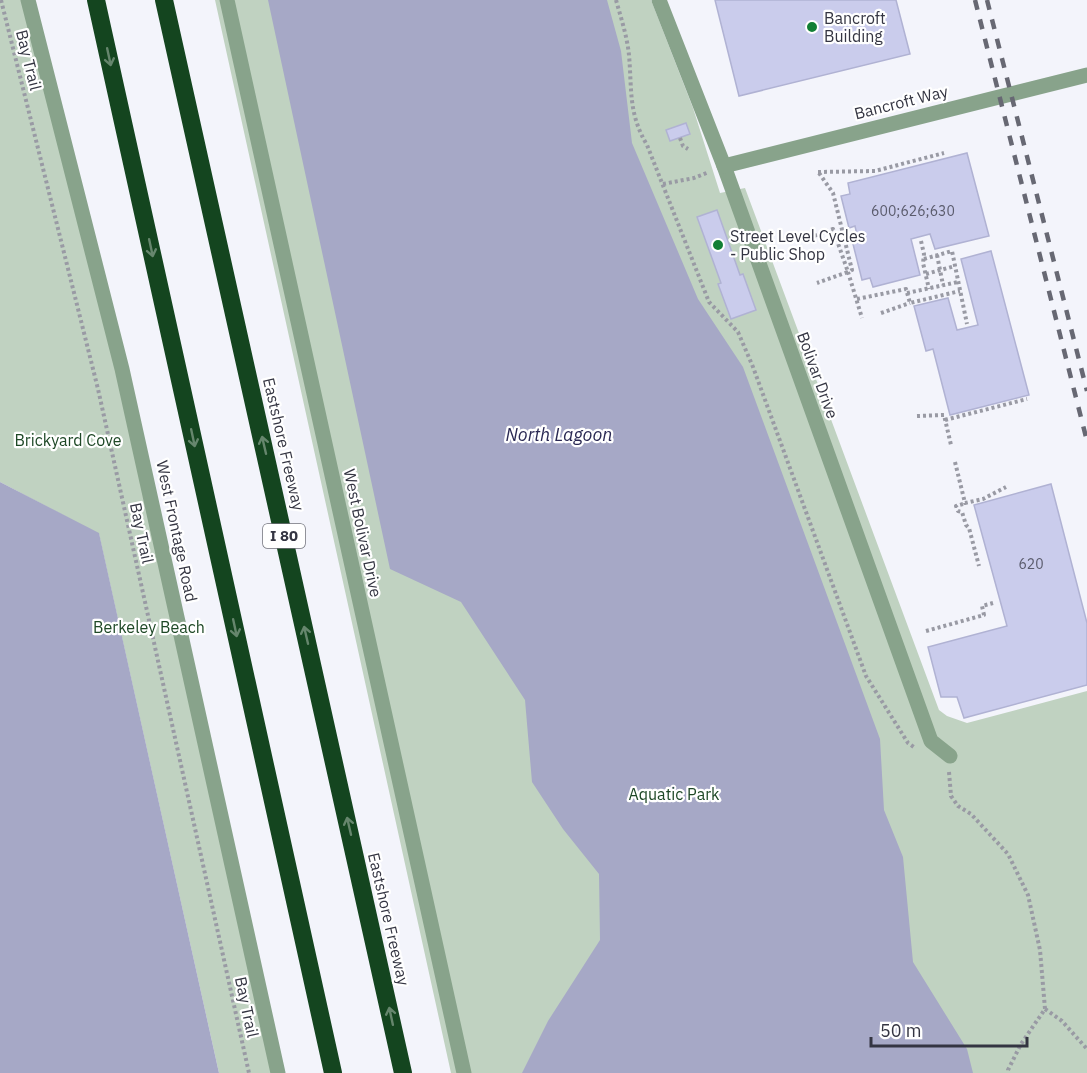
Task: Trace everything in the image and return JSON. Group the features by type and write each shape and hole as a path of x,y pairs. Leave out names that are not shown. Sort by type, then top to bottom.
{"highway":[{"path":"96,0 333,1073"},
{"name":"Eastshore Freeway","path":"164,0 404,1073"}],"street":[{"name":"West Frontage Road","path":"28,0 122,369 278,1073"},
{"name":"West Bolivar Drive","path":"227,0 464,1073"},
{"name":"Bolivar Drive","path":"659,0 724,166 931,741 946,762"},
{"name":"Bancroft Way","path":"724,166 1087,75"}],"path":[{"name":"Bay Trail","path":"1,0 98,389 249,1073"},
{"path":"616,0 629,52 632,99 638,129 647,145 709,302 738,332 753,367 866,676 908,744 916,750"},
{"path":"680,138 683,146 688,149"},
{"path":"818,283 852,270 833,193 818,172 875,171 944,153"},
{"path":"663,184 696,177 724,166"},
{"path":"803,240 832,229 862,318"},
{"path":"835,236 843,234"},
{"path":"921,241 928,288"},
{"path":"924,259 952,251 967,324"},
{"path":"937,255 943,285"},
{"path":"926,274 955,266"},
{"path":"907,293 958,282"},
{"path":"857,299 906,289 910,303"},
{"path":"881,314 910,303 960,291"},
{"path":"945,420 1027,399"},
{"path":"917,416 944,415 951,445"},
{"path":"955,462 965,503 983,499 1006,487"},
{"path":"963,504 956,506 958,511 962,512 969,528 979,566"},
{"path":"926,631 984,615 982,606 993,603"},
{"path":"946,762 949,774"},
{"path":"946,762 951,796 958,806 970,814 1008,854 1028,895 1040,950 1045,1009 1021,1044 1008,1073"},
{"path":"1045,1009 1062,1021 1087,1049"}],"green space":[{"path":"0,0 28,0 122,369 278,1073 219,1073 99,534 0,482"},
{"name":"North Lagoon","path":"215,0 651,0 693,108 720,193 745,188 939,710 947,716 967,723 1087,691 1087,1073 451,1073"}],"water":[{"name":"North Lagoon","path":"268,0 607,0 621,51 632,143 698,299 743,367 880,739 884,810 903,857 913,962 967,1049 973,1073 522,1073 548,1021 600,940 599,874 563,829 532,782 525,700 461,602 390,569"},
{"path":"0,482 99,533 219,1073 0,1073"}],"building":[{"name":"Bancroft Building","path":"715,0 896,0 910,54 739,96"},
{"path":"686,123 690,134 670,141 666,130"},
{"path":"967,153 989,236 935,249 930,234 911,239 920,275 873,287 870,278 862,280 852,240 858,239 855,226 849,228 841,196 850,194 848,183"},
{"name":"Street Level Cycles - Public Shop","path":"717,210 740,275 743,274 756,310 731,319 718,284 721,283 697,217"},
{"path":"991,251 1029,395 950,415 933,349 926,351 914,306 948,298 957,330 978,325 961,259"},
{"path":"1051,484 1087,623 1087,685 964,718 957,697 941,697 928,647 1007,626 974,505"}],"railway":[{"path":"975,0 1087,441"},
{"path":"987,0 1087,391"}],"place":[{"name":"Bancroft Building","path":"812,27"},
{"name":"Street Level Cycles - Public Shop","path":"718,245"}],"park label":[{"name":"Brickyard Cove","path":"68,440"},
{"name":"Berkeley Beach","path":"149,627"},
{"name":"Aquatic Park","path":"674,794"}]}
